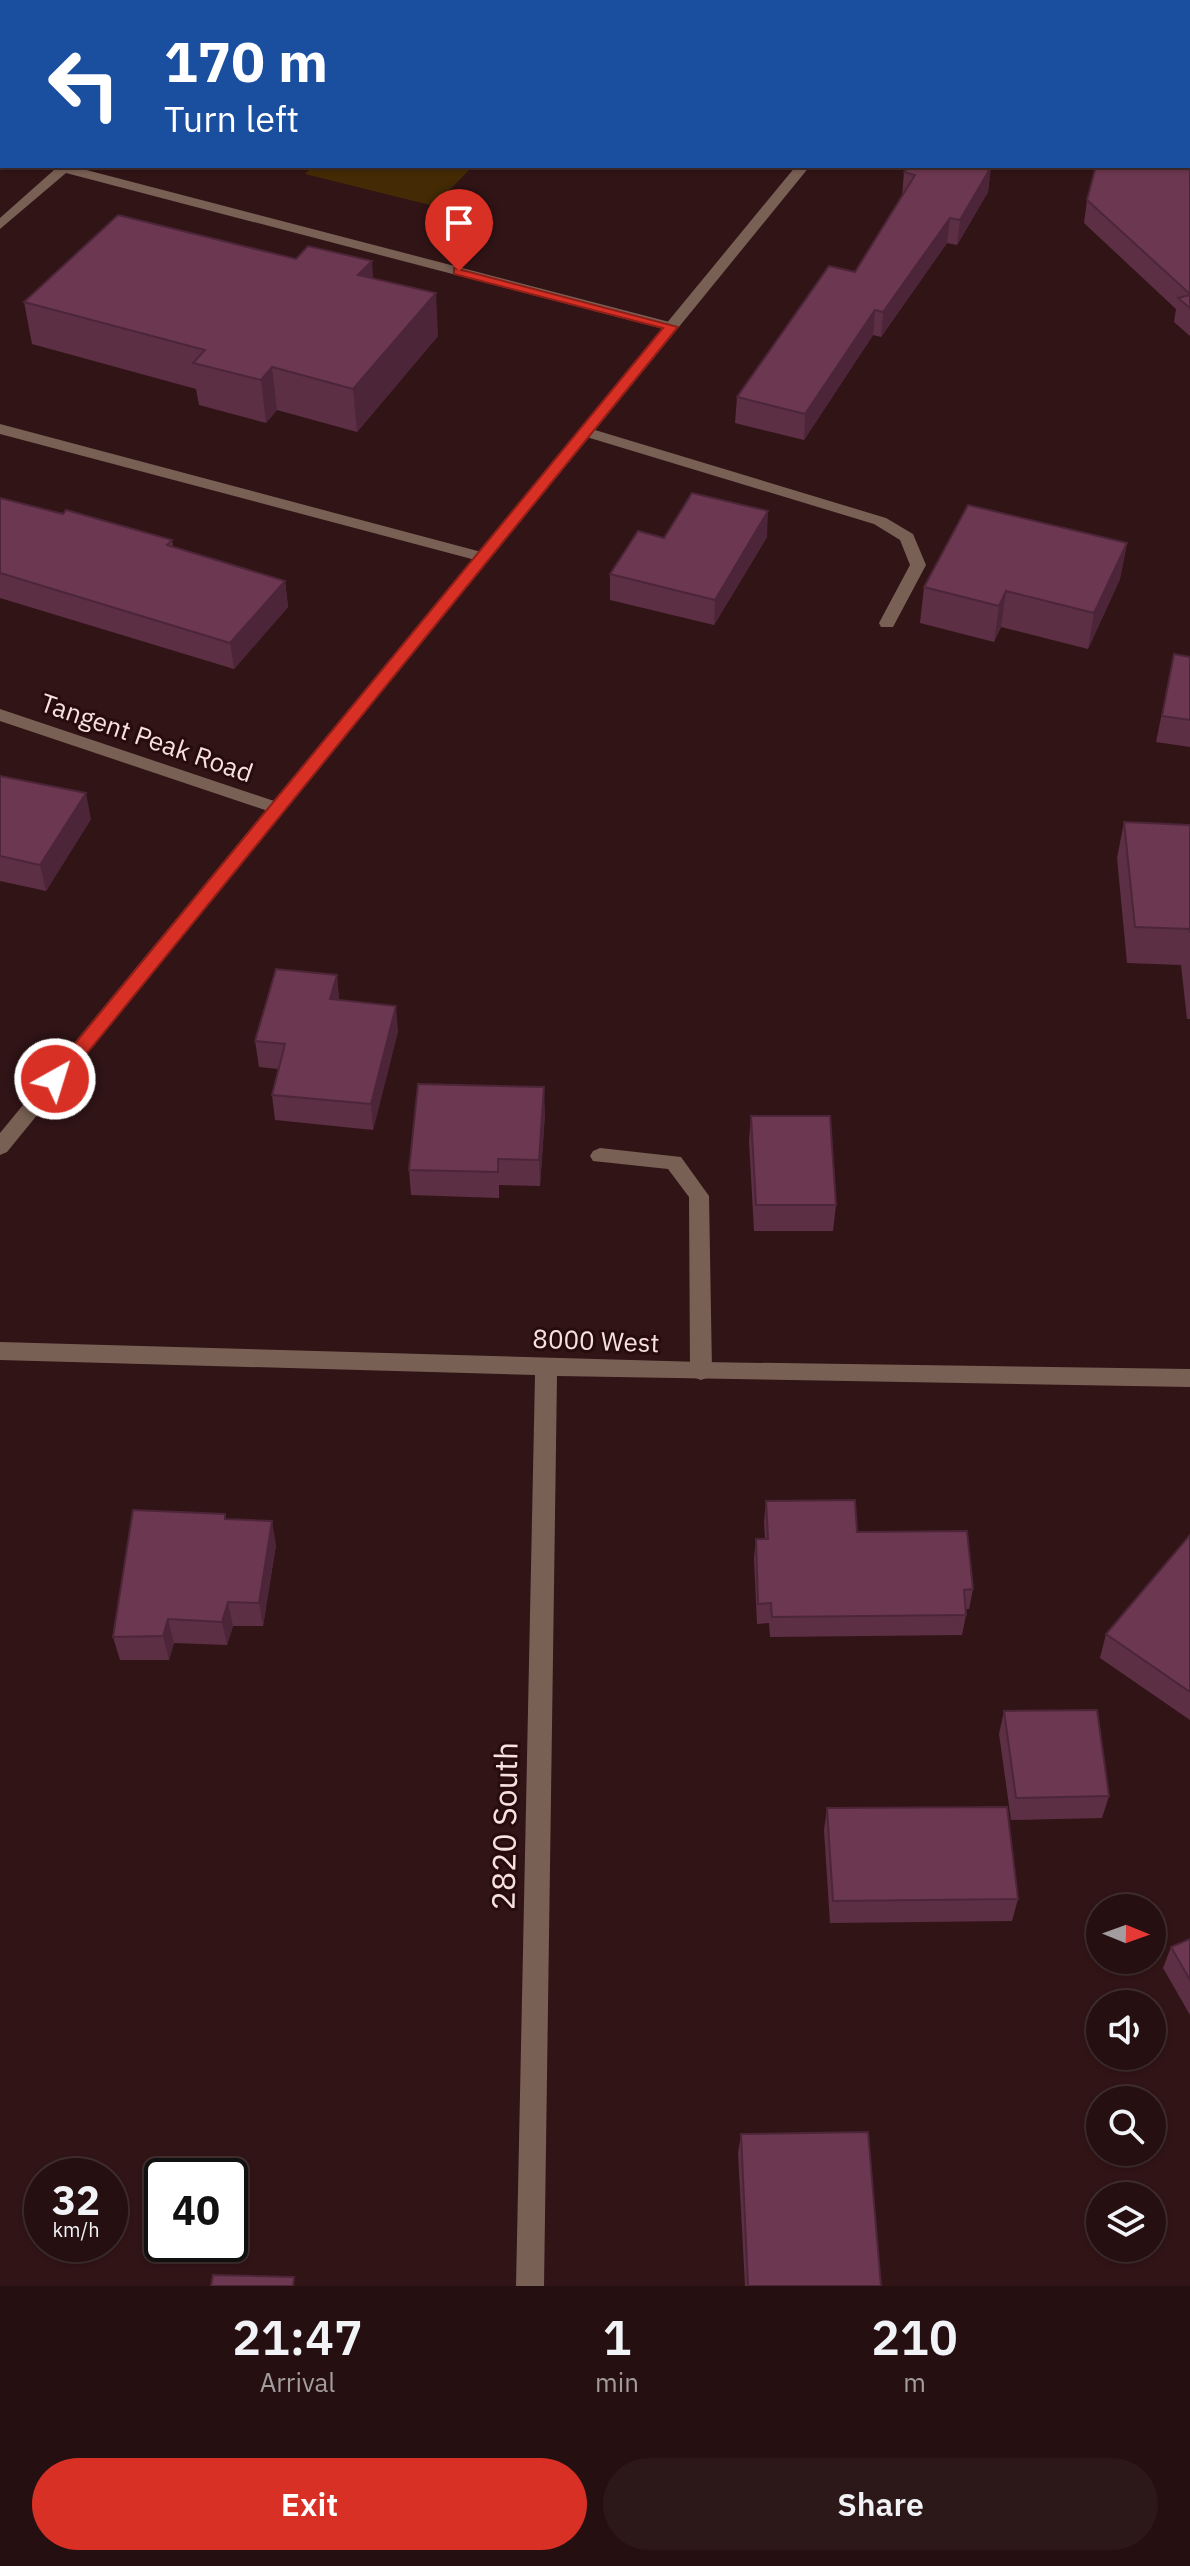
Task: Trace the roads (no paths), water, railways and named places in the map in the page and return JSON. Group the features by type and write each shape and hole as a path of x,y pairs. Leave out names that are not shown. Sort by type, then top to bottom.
{"street":[{"path":"0,225 58,168"},
{"path":"63,168 672,327"},
{"path":"0,1147 801,168"},
{"path":"0,429 483,557"},
{"path":"585,432 880,521 907,537 918,565 887,623"},
{"name":"Tangent Peak Road","path":"0,715 277,808"},
{"path":"600,1156 674,1162 699,1196 701,1371"},
{"name":"8000 West","path":"0,1351 701,1371 1190,1378"},
{"name":"2820 South","path":"530,2286 546,1366"}]}
